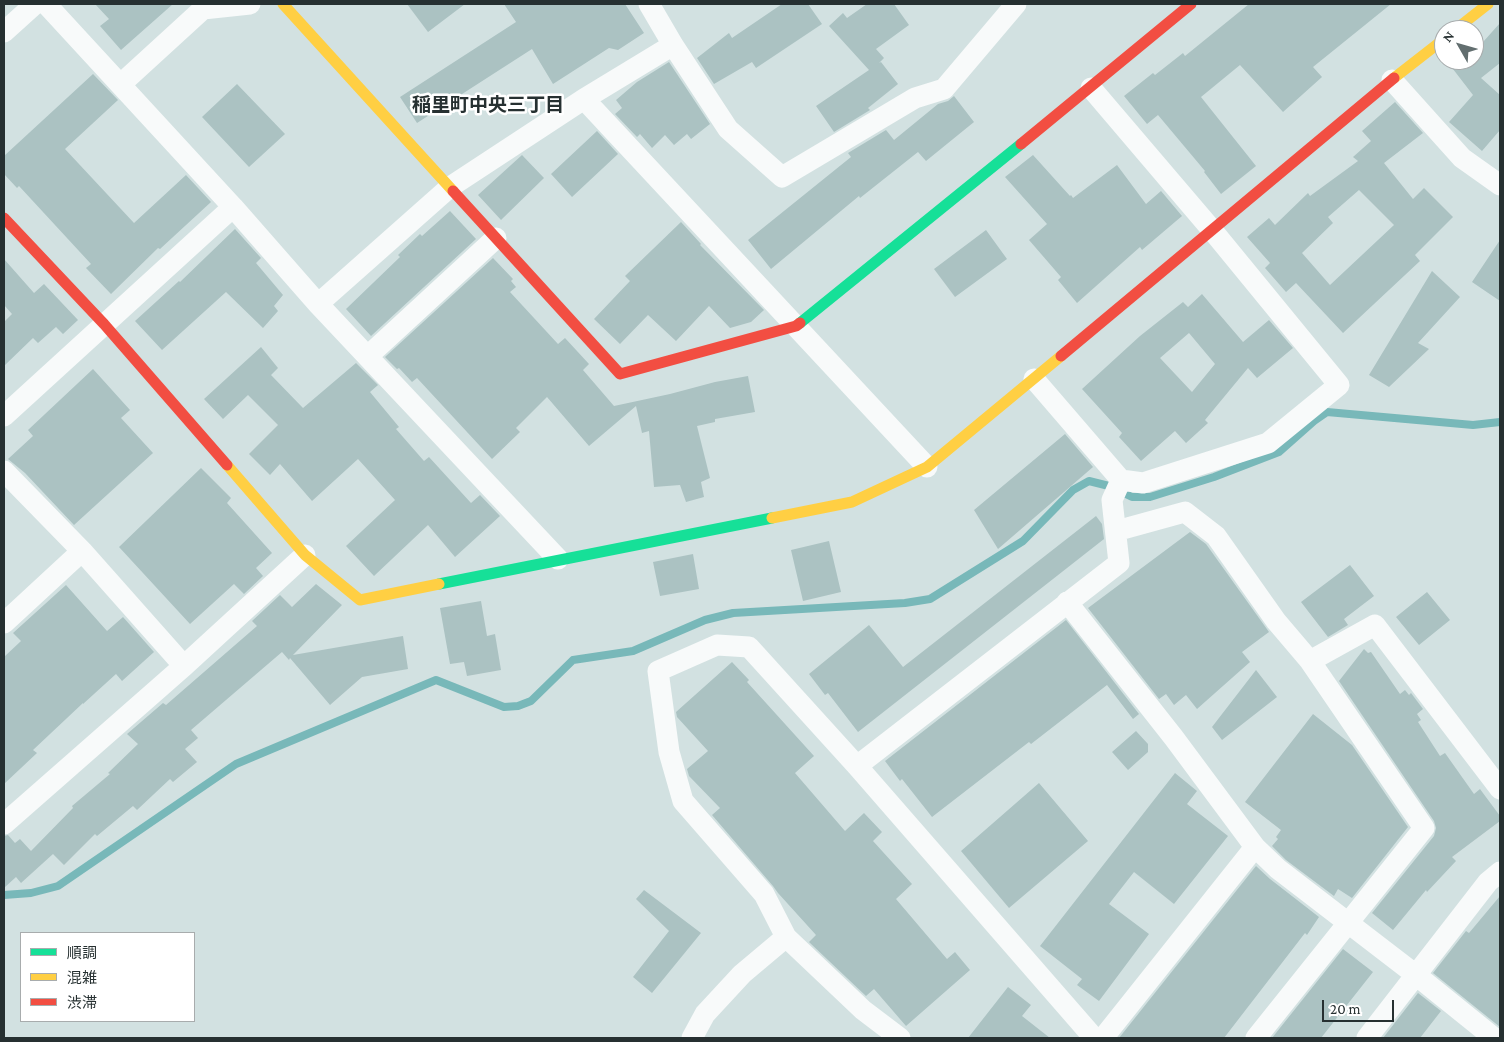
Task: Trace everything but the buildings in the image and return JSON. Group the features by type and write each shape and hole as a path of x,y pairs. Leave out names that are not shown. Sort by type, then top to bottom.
{"street":[{"path":"4,32 35,4"},
{"path":"46,4 233,207 318,304 558,559"},
{"path":"121,84 203,9 250,4"},
{"path":"283,4 620,374 796,326 1091,88 1191,4"},
{"path":"649,4 673,45 728,129 782,177 915,98 944,89 1016,4"},
{"path":"1468,20 1488,4"},
{"path":"318,304 450,187 673,45"},
{"path":"4,218 104,324 305,555 360,600 558,559 852,502 927,467 1434,47"},
{"path":"1392,80 1462,158 1497,178"},
{"path":"1034,379 1121,480 1143,483 1268,443 1339,385 1212,230 1091,88"},
{"path":"584,100 927,467"},
{"path":"4,416 233,207"},
{"path":"368,356 496,238"},
{"path":"4,471 82,551 184,666"},
{"path":"857,766 1119,563 1112,500 1121,480"},
{"path":"1116,531 1185,512 1216,536 1276,621 1310,662 1424,828 1256,1038"},
{"path":"4,623 82,551"},
{"path":"4,824 184,666 305,555"},
{"path":"1067,602 1174,738 1255,847 1278,869 1416,975 1494,1038"},
{"path":"1310,662 1374,624 1500,789"},
{"path":"900,1038 863,1010 786,937 764,894 683,801 669,752 658,671 717,645 749,647 857,766 1094,1038"},
{"path":"1102,1038 1255,847"},
{"path":"1367,1038 1488,882 1500,872"},
{"path":"692,1038 705,1014 742,974 786,937"}],"waterway":[{"path":"4,895 31,893 58,886 236,764 436,680 504,707 518,706 531,701 573,660 633,651 705,620 733,613 905,603 930,599 1023,541 1073,490 1089,481 1109,486 1132,497 1150,497 1214,477 1279,452 1327,412 1473,425 1500,422"}],"traffic: fast":[{"path":"800,323 1021,144"},
{"path":"439,584 772,518"}],"traffic: slow":[{"path":"283,4 453,191"},
{"path":"1468,20 1488,4"},
{"path":"1394,78 1434,47"},
{"path":"772,518 852,502 927,467 1061,356"},
{"path":"227,465 305,555 360,600 439,584"}],"traffic: jam":[{"path":"1021,144 1191,4"},
{"path":"1061,356 1394,78"},
{"path":"453,191 620,374 796,326 800,323"},
{"path":"4,218 104,324 227,465"}],"district":[{"name":"稲里町中央三丁目","path":"488,105"}]}
